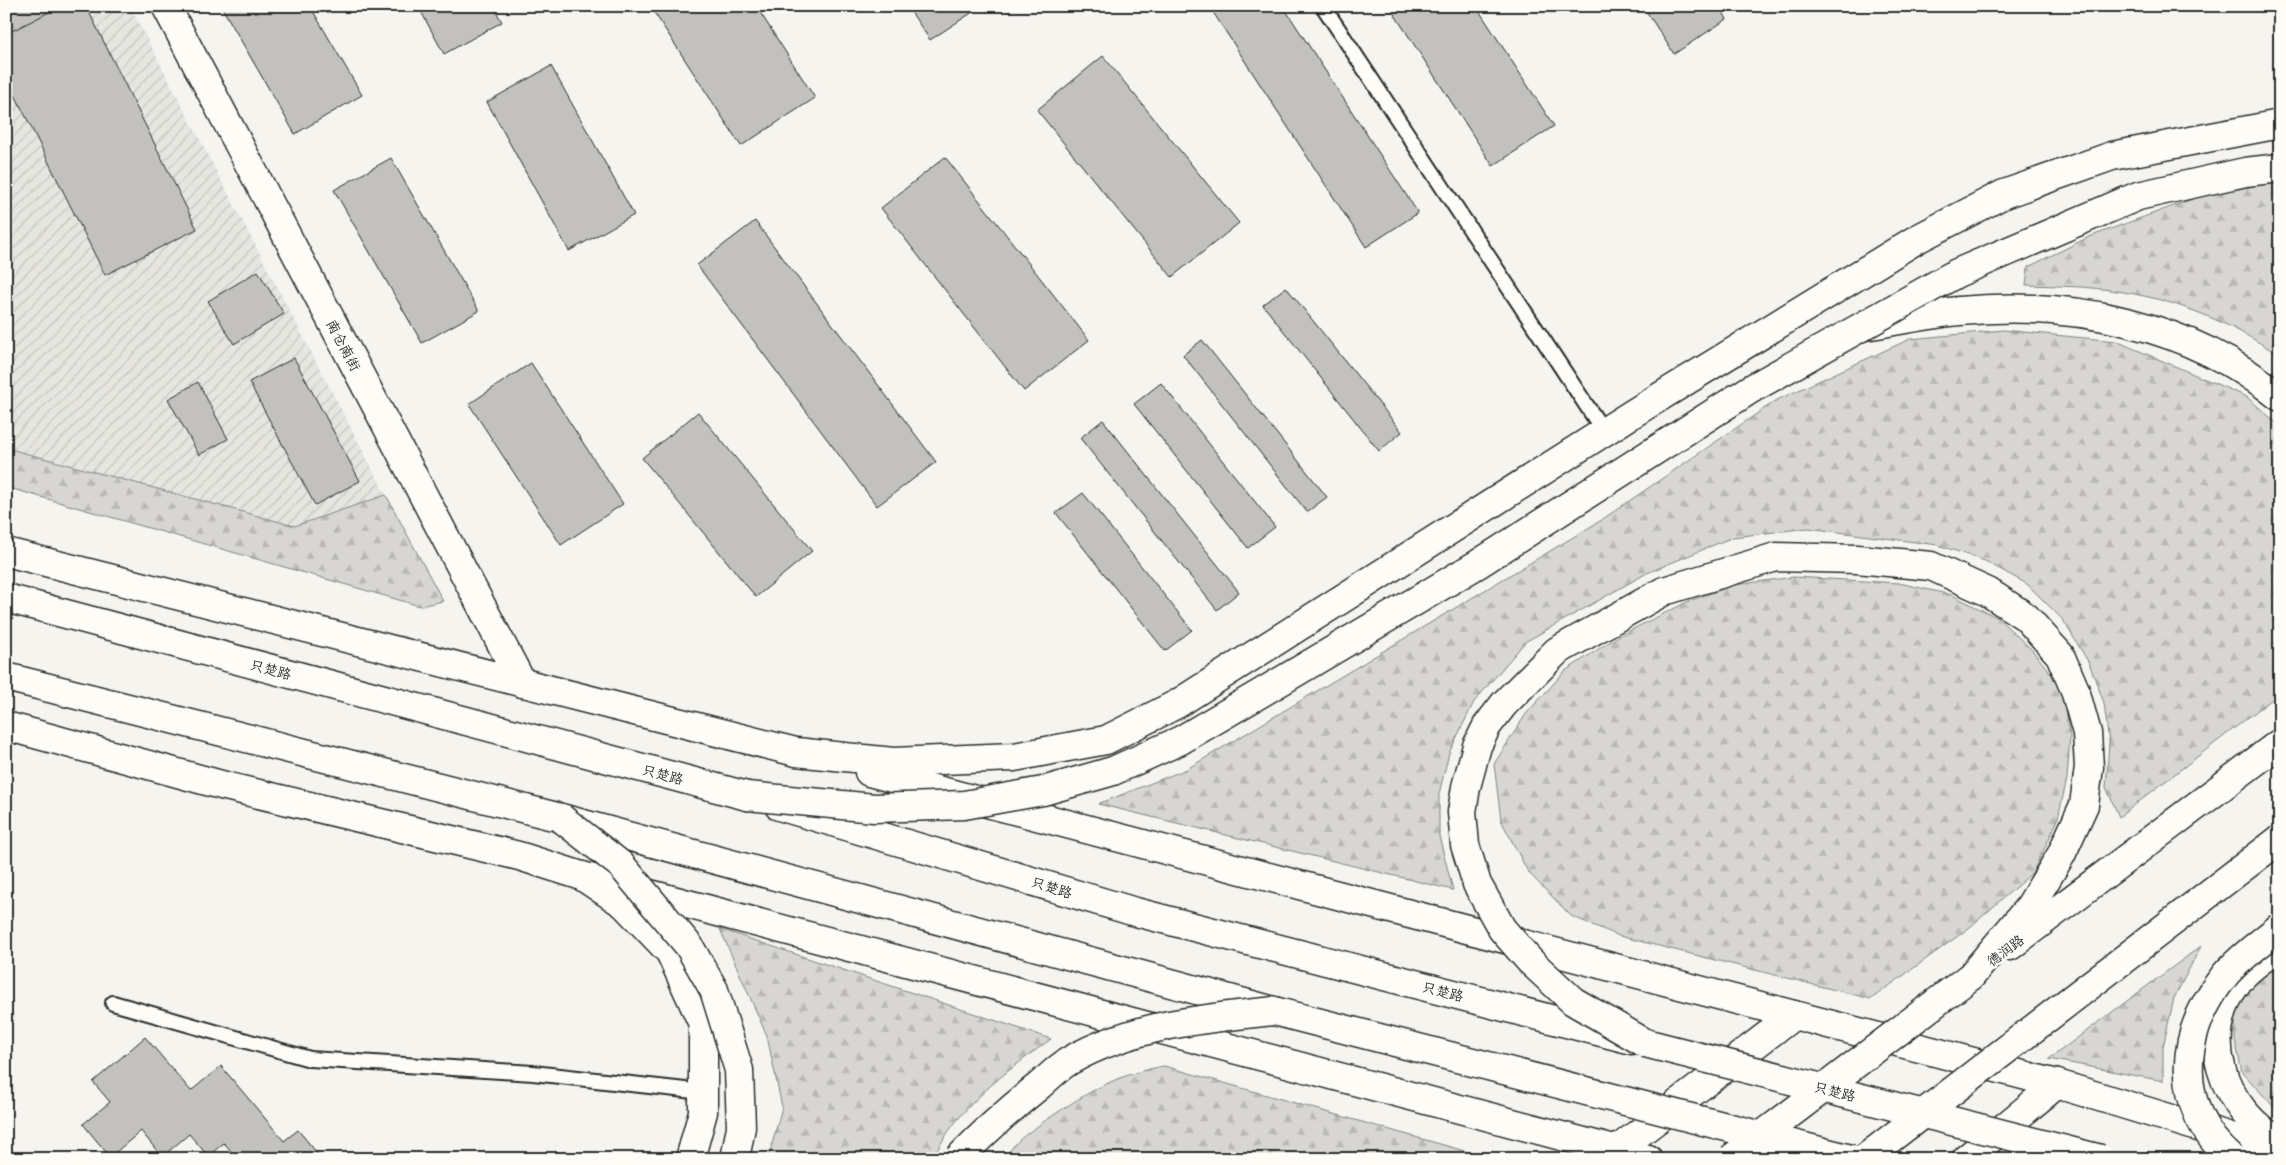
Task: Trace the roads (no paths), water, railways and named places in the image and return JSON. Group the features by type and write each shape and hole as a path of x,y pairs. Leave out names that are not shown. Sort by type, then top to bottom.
{"main road":[{"name":"南仓南街","path":"166,6 522,683"},
{"path":"796,752 893,762 1014,757 1106,740 1177,704 1604,432 1917,239 2004,194 2112,156 2280,124"},
{"path":"747,796 874,808 964,805 1043,790 1113,771 1180,740 1478,564 1751,389 1957,273 2138,196 2245,172 2280,168"},
{"path":"1861,327 1959,311 2050,309 2120,321 2167,332 2218,354 2280,397"},
{"path":"6,552 796,752 2057,1084 2280,1152"},
{"path":"1645,1043 1573,1000 1530,961 1502,929 1477,884 1465,845 1462,812 1466,787 1477,746 1487,726 1504,704 1557,651 1664,591 1776,557 1857,559 1931,566 1988,592 2026,617 2060,655 2075,690 2086,733 2089,767 2084,804 2061,855 2030,906 1971,976"},
{"name":"只楚路","path":"6,598 747,796 1132,911 2101,1159"},
{"path":"6,677 561,818 1274,1011 1851,1159"},
{"path":"6,726 225,786 519,856 582,876 1648,1159"},
{"name":"德润路","path":"1731,1159 2280,744"},
{"path":"561,818 621,865 688,946 714,990 738,1070 742,1127 735,1159"},
{"path":"1864,1159 2280,838"},
{"path":"582,876 624,904 670,952 703,1024 703,1112 690,1159"},
{"path":"2232,1159 2206,1131 2196,1108 2188,1075 2191,1040 2199,1015 2226,974 2280,927"},
{"path":"2280,946 2239,979 2219,1016 2216,1044 2224,1081 2250,1117 2280,1142"},
{"path":"958,1159 983,1133 1032,1090 1067,1062 1094,1048 1124,1037 1201,1019 1274,1011"},
{"path":"1617,1150 1794,1015"},
{"path":"1966,1159 2057,1084"}],"lane":[{"path":"1323,6 1604,432"},
{"path":"113,1003 310,1059 533,1073 703,1092"}]}
